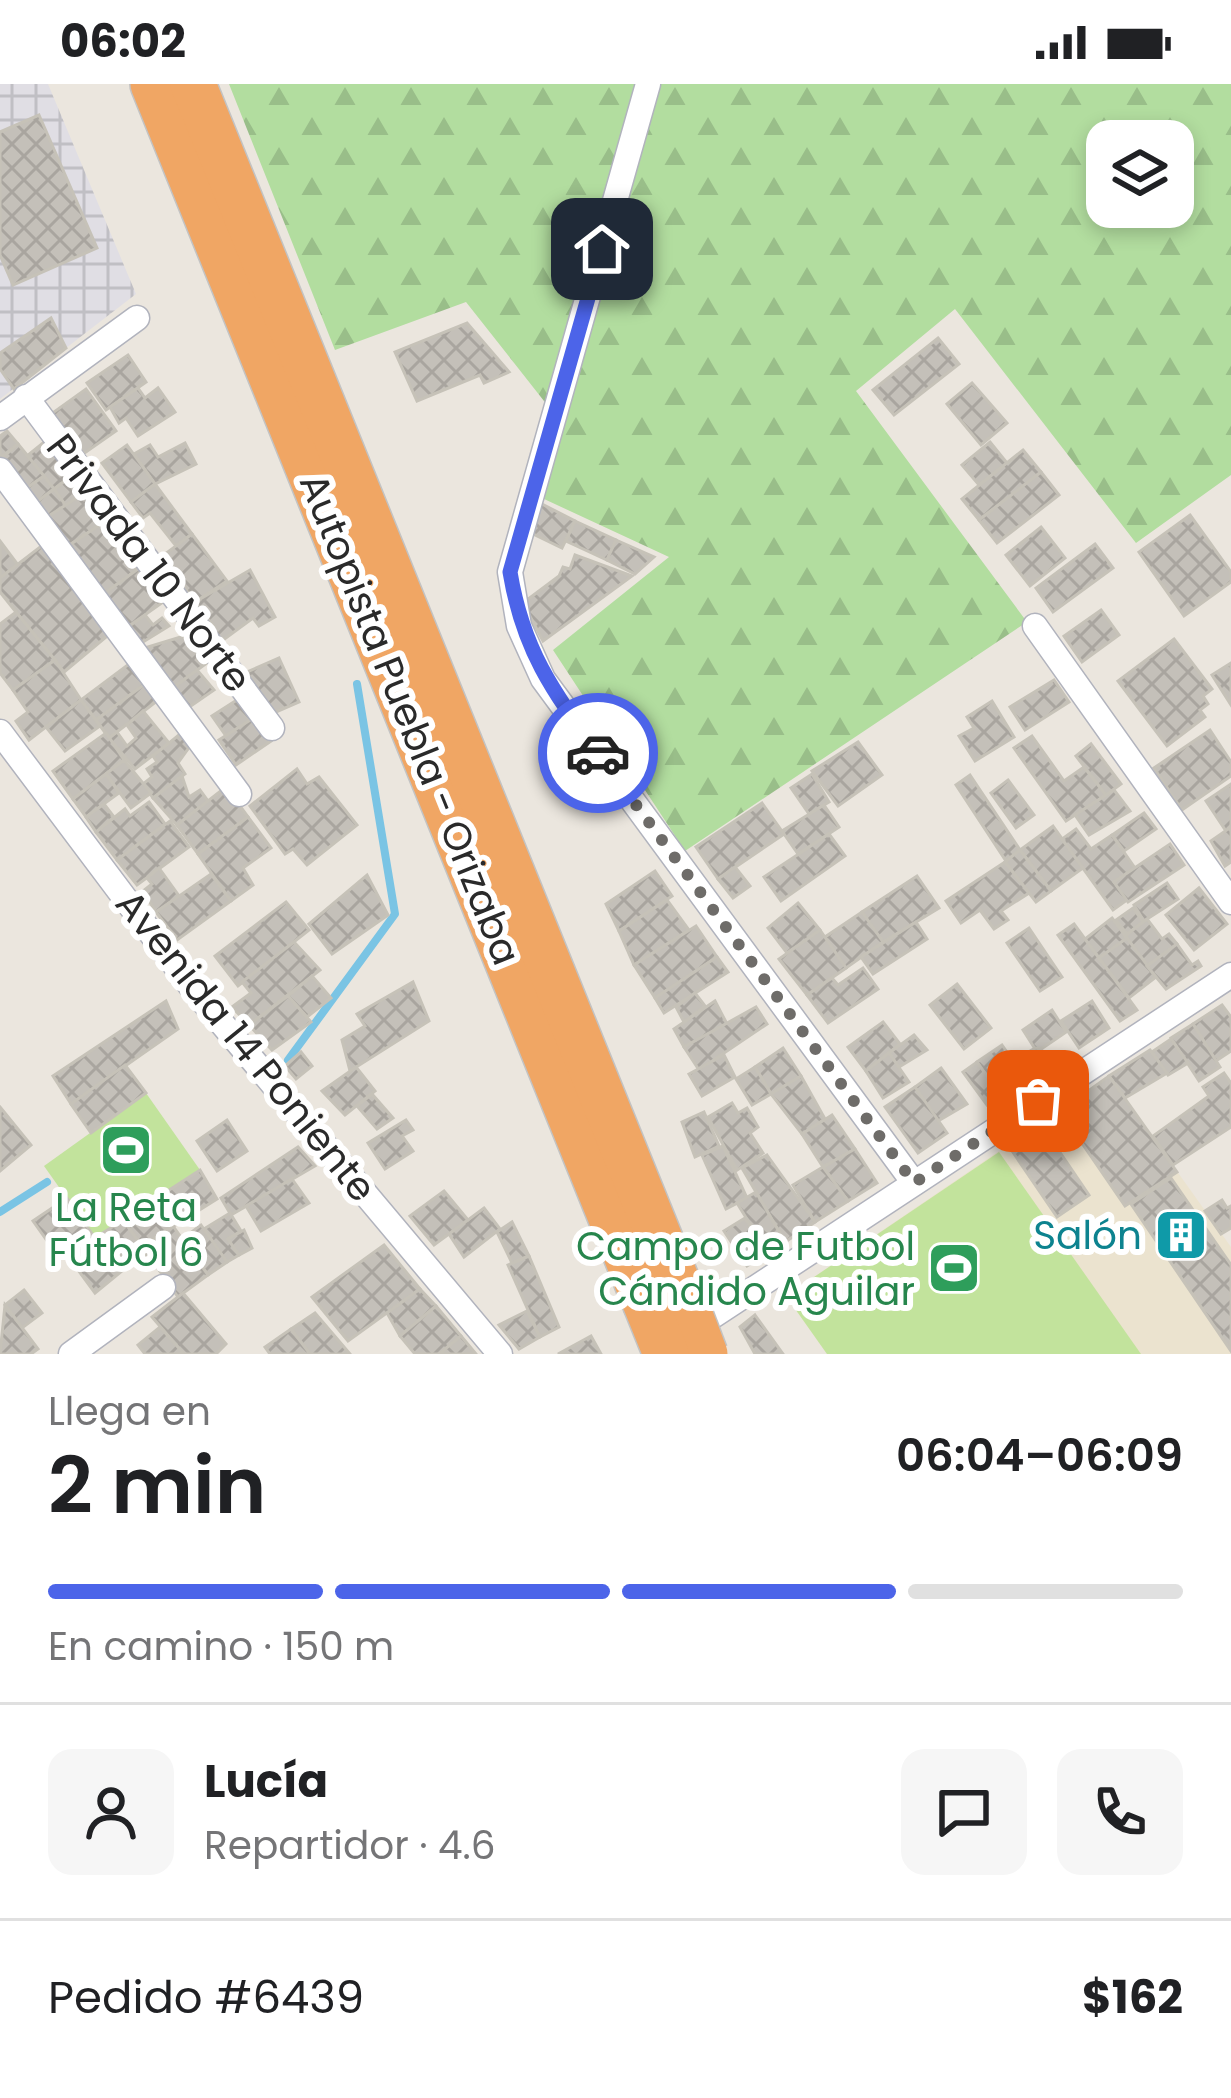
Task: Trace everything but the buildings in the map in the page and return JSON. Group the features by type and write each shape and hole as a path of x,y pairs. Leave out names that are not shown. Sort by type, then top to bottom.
{"highway":[{"name":"Autopista Puebla - Orizaba","path":"153,84 662,1294 705,1354"},
{"name":"Autopista Puebla - Orizaba","path":"193,84 662,1294 666,1354"}],"street":[{"path":"648,84 510,572 519,626 544,679 914,1183"},
{"path":"0,418 137,318"},
{"name":"Privada 10 Norte","path":"26,397 272,728"},
{"name":"Privada 10 Norte","path":"0,470 239,794"},
{"path":"1035,626 1231,902"},
{"name":"Avenida 14 Poniente","path":"0,732 193,989 500,1354"},
{"path":"655,1354 1231,975"},
{"path":"71,1354 164,1287"}],"shaded area":[{"path":"0,84 48,84 136,294 0,399"},
{"path":"1109,1076 1231,1247 1231,1354 827,1354 786,1296"}],"green space":[{"path":"229,84 1231,84 1231,475 1136,543 955,309 856,391 1027,622 685,851 553,650 669,557 529,492 555,415 466,302 335,350"},
{"name":"La Reta Fútbol 6","path":"146,1093 200,1170 95,1238 44,1166"},
{"name":"Campo de Futbol Cándido Aguilar","path":"999,1152 1141,1354 827,1354 786,1296"}],"waterway":[{"path":"288,1060 395,914 357,684"},
{"path":"0,1212 47,1182"}],"way so far":[{"path":"598,753 914,1183 1038,1101"}],"place":[{"name":"La Reta Fútbol 6","path":"126,1150"},
{"name":"Salón","path":"1181,1235"},
{"name":"Campo de Futbol Cándido Aguilar","path":"954,1268"}],"route":[{"path":"598,753 544,679 519,626 510,572 529,492 602,249"}]}
